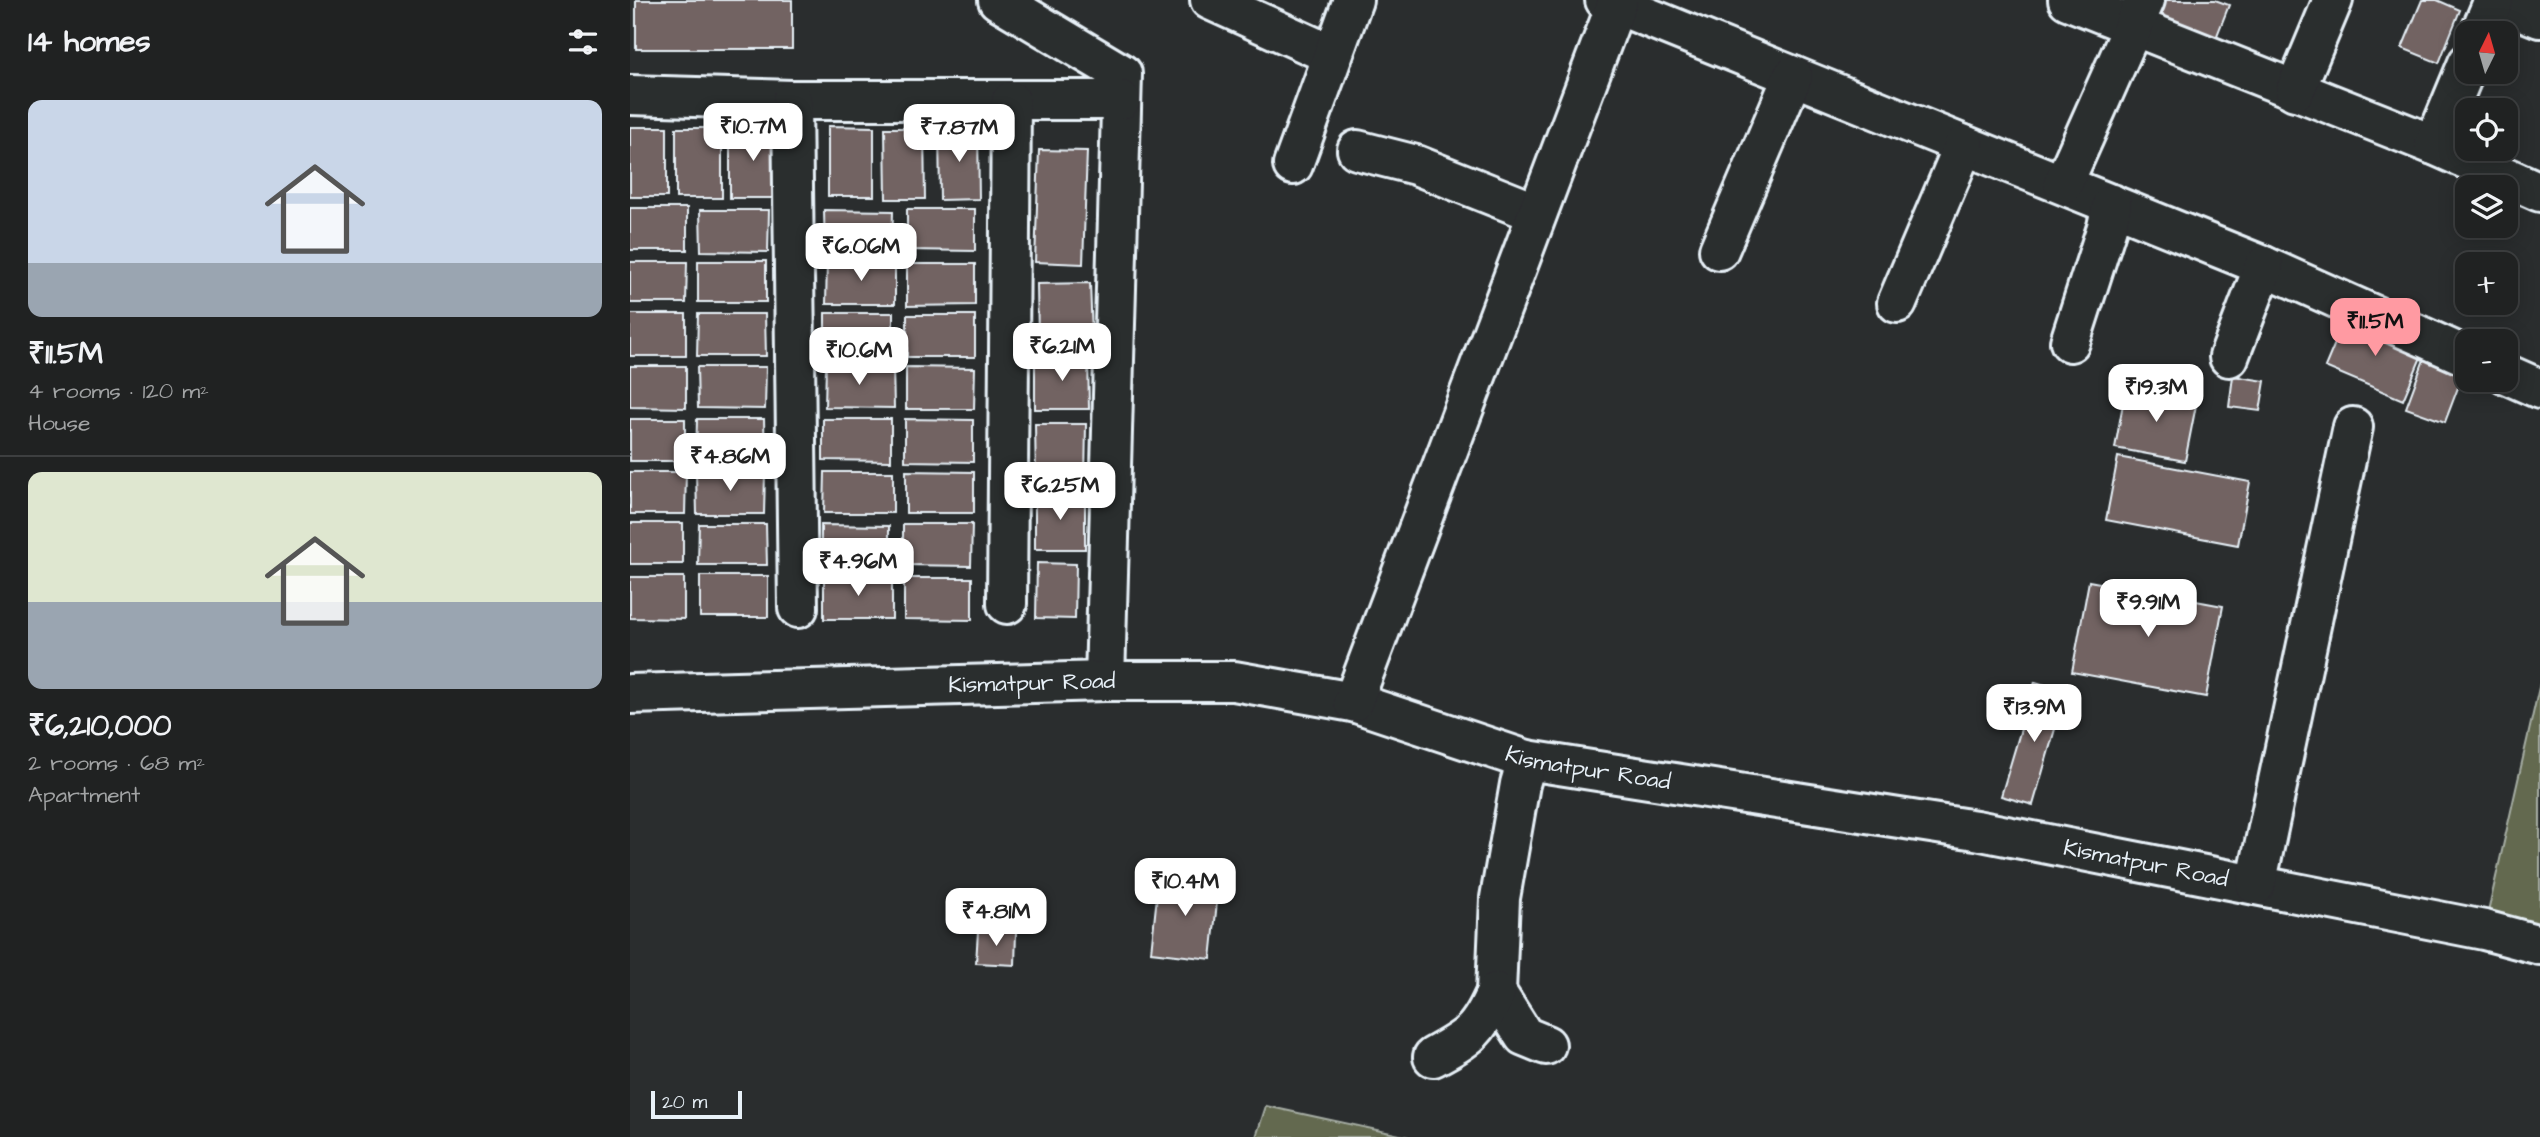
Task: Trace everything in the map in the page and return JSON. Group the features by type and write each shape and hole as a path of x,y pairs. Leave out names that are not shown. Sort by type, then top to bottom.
{"street":[{"path":"998,0 1122,74 1105,681"},
{"path":"1210,0 1332,55"},
{"path":"1293,165 1353,0"},
{"path":"2068,0 2139,14 2295,91 2434,145 2540,192"},
{"path":"2295,91 2333,0"},
{"path":"2485,21 2494,0 2540,18"},
{"path":"1353,702 1537,214 1613,2 2264,267 2455,351"},
{"path":"2063,184 2139,14"},
{"path":"1719,250 1793,76"},
{"path":"2434,145 2459,84"},
{"path":"630,95 792,100 1121,100"},
{"path":"792,100 798,608"},
{"path":"1007,604 1011,101"},
{"path":"1896,303 1964,145"},
{"path":"1357,150 1416,165 1537,214"},
{"path":"2070,342 2112,204"},
{"path":"2229,357 2264,267"},
{"path":"2518,379 2540,389"},
{"path":"2256,885 2353,427"},
{"name":"Kismatpur Road","path":"630,694 1105,681 1234,681 1353,702 1527,760 1976,831 2484,930 2540,945"},
{"path":"1433,1057 1468,1038 1486,1014 1496,992 1500,898 1520,784 1527,760"},
{"path":"1496,992 1524,1036 1546,1045"}],"green space":[{"path":"2540,683 2540,945 2484,930"},
{"path":"1266,1106 1409,1137 1256,1137"}],"building":[{"path":"636,0 792,0 792,49 636,49"},
{"path":"2158,0 2215,0 2229,5 2216,38 2153,12"},
{"path":"2422,0 2437,0 2460,10 2439,63 2402,48"},
{"path":"828,126 874,127 874,196 828,196"},
{"path":"630,127 667,127 667,197 630,197"},
{"path":"676,128 722,128 722,198 676,198"},
{"path":"730,128 776,128 776,198 730,198"},
{"path":"885,128 924,128 925,199 886,199"},
{"path":"939,129 978,129 979,199 940,200"},
{"path":"1039,150 1087,151 1083,264 1035,262"},
{"path":"630,208 687,208 687,250 630,250"},
{"path":"907,209 975,209 975,251 907,250"},
{"path":"700,210 769,210 768,252 701,251"},
{"path":"824,210 893,211 892,252 825,252"},
{"path":"698,261 766,261 766,302 698,302"},
{"path":"630,262 687,262 686,303 630,303"},
{"path":"827,262 895,262 895,304 826,304"},
{"path":"907,264 975,264 975,305 907,306"},
{"path":"1090,283 1092,336 1038,337 1037,284"},
{"path":"825,313 893,313 893,355 825,355"},
{"path":"630,314 686,314 686,356 630,356"},
{"path":"698,314 765,314 766,356 697,356"},
{"path":"907,315 975,315 975,357 907,357"},
{"path":"2346,317 2424,350 2403,400 2325,367"},
{"path":"2426,354 2455,365 2456,392 2445,422 2406,408"},
{"path":"1088,356 1089,409 1035,409 1035,357"},
{"path":"826,365 893,366 894,408 825,407"},
{"path":"630,366 686,366 686,408 630,407"},
{"path":"697,367 766,367 765,409 698,408"},
{"path":"906,367 975,368 974,409 906,409"},
{"path":"2233,376 2265,381 2260,411 2229,407"},
{"path":"2126,387 2197,400 2185,461 2115,448"},
{"path":"630,419 685,419 685,461 630,461"},
{"path":"697,419 764,419 765,461 696,460"},
{"path":"823,419 891,419 891,461 823,460"},
{"path":"905,419 973,420 973,462 905,461"},
{"path":"1035,424 1086,424 1085,479 1036,479"},
{"path":"2118,457 2250,482 2238,545 2106,520"},
{"path":"906,471 974,472 974,513 906,513"},
{"path":"630,472 686,472 685,514 630,514"},
{"path":"696,472 765,472 764,514 697,514"},
{"path":"825,472 893,472 893,513 824,513"},
{"path":"1035,494 1085,494 1085,549 1035,549"},
{"path":"630,523 683,523 683,564 630,564"},
{"path":"699,524 766,524 767,565 698,565"},
{"path":"903,524 972,524 971,566 903,565"},
{"path":"821,525 889,526 889,567 821,567"},
{"path":"1037,563 1076,564 1075,619 1036,618"},
{"path":"700,576 768,576 768,617 700,617"},
{"path":"630,577 684,577 684,619 630,618"},
{"path":"824,577 892,577 892,619 824,619"},
{"path":"904,578 972,578 972,620 904,619"},
{"path":"2089,581 2223,606 2206,697 2072,672"},
{"path":"2035,682 2066,691 2033,805 2001,796"},
{"path":"1159,877 1219,883 1211,959 1151,952"},
{"path":"978,931 1016,932 1015,965 976,963"}]}
